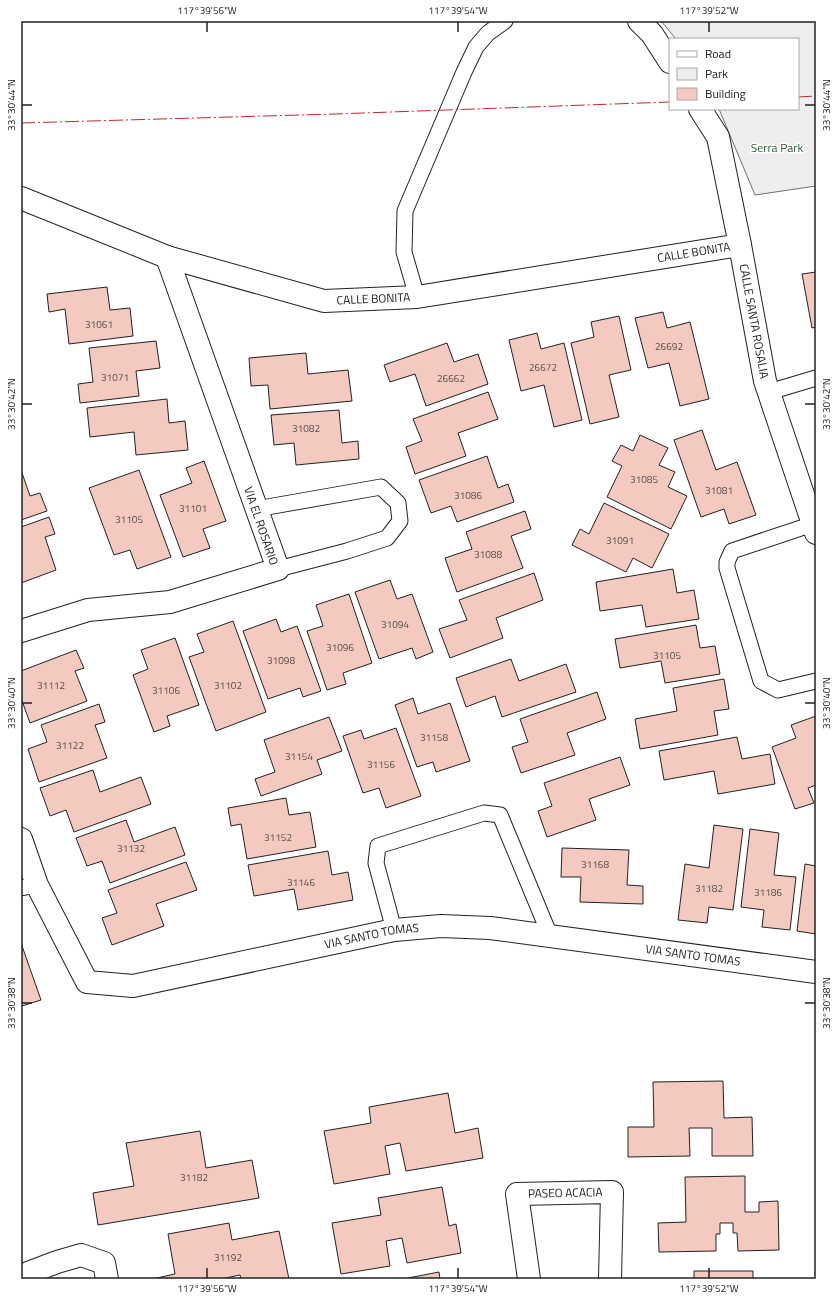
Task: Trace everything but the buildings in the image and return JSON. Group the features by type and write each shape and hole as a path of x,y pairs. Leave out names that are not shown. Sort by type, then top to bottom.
{"street":[{"path":"639,21 652,34 669,60"},
{"name":"CALLE SANTA ROSALIA","path":"701,110 718,136 765,381 814,528"},
{"name":"CALLE BONITA","path":"21,198 167,257 324,301 417,296 740,245"},
{"name":"VIA EL ROSARIO","path":"21,631 88,610 170,602 278,569 167,257"},
{"name":"VIA SANTO TOMAS","path":"21,839 29,887 87,982 133,986 394,930 441,926 490,928 551,938 816,972"},
{"name":"PASEO ACACIA","path":"529,1279 517,1194 612,1192 610,1279"},
{"path":"25,1279 28,1273 57,1262 81,1256 104,1263 107,1279"}],"lane":[{"path":"417,296 404,252 405,211 476,47 488,32 506,21"},
{"path":"769,392 816,378"},
{"path":"256,509 381,487 398,503 400,521 387,538 347,551 278,569"},
{"path":"814,528 732,551 727,562 727,568 760,681 778,690 816,681"},
{"path":"394,930 376,863 378,846 484,813 500,815 551,938"}],"green space":[{"name":"Serra Park","path":"661,21 816,21 816,186 755,195 719,110 799,110 799,38 675,38"}],"power":[{"path":"799,97 816,96"},
{"path":"21,123 669,102"}]}
